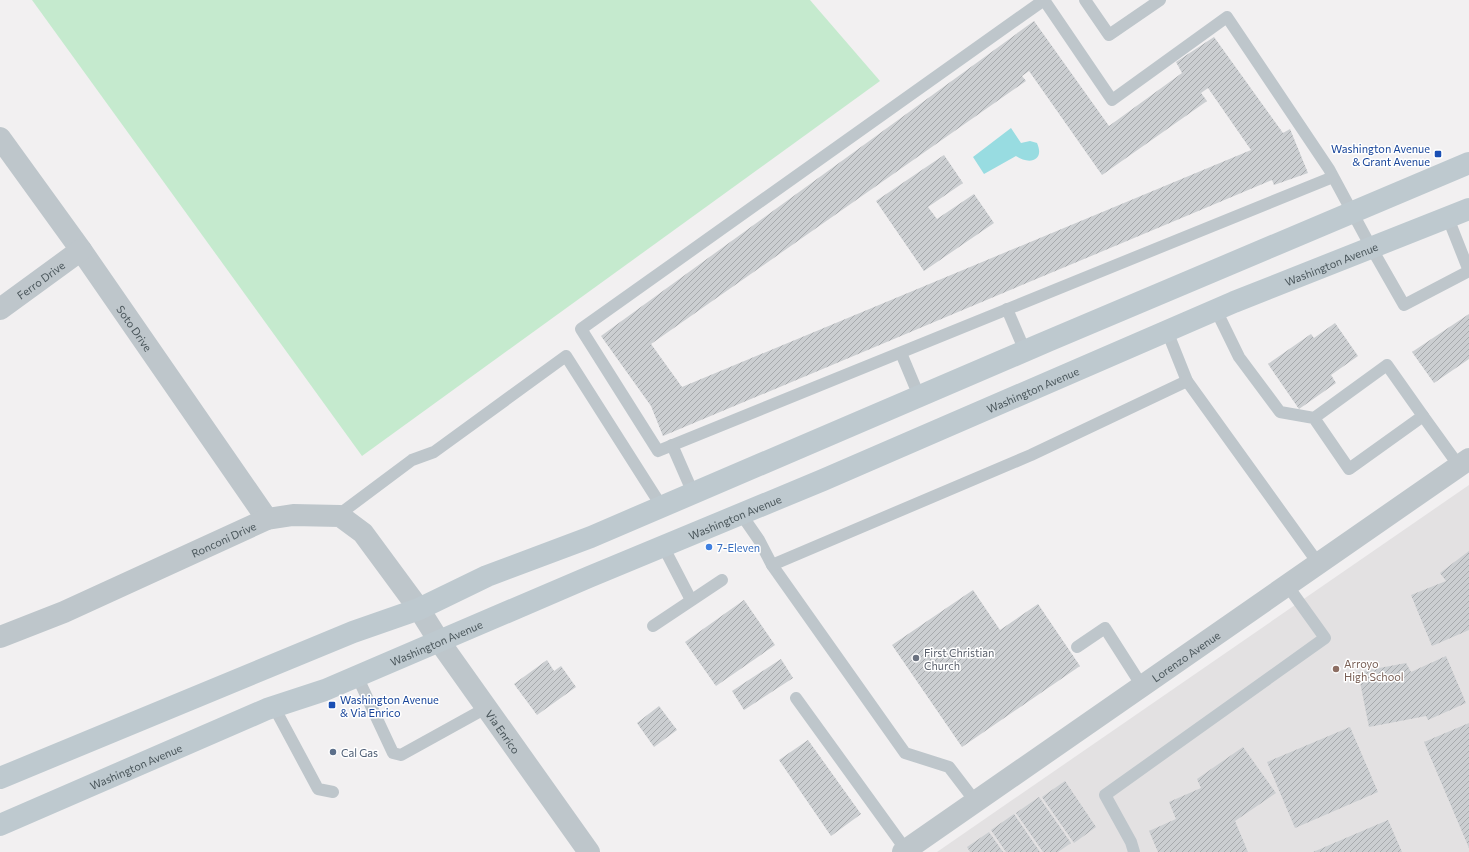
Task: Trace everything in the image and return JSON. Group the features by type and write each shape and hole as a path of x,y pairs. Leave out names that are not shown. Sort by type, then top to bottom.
{"main road":[{"path":"0,778 353,632 419,609 488,576 592,537 919,396 1469,163"},
{"name":"Washington Avenue","path":"0,825 274,707 325,690 741,514 1216,310 1469,209"}],"street":[{"name":"Soto Drive","path":"0,138 81,250 267,519"},
{"name":"Ferro Drive","path":"0,309 81,250"},
{"name":"Lorenzo Avenue","path":"904,851 1464,462"},
{"name":"Ronconi Drive","path":"0,637 64,612 267,519 293,514 340,516 363,533 419,609"},
{"name":"Via Enrico","path":"419,609 439,641 589,852"}],"lane":[{"path":"1333,177 658,450 581,329 1044,0 1112,100 1227,17 1333,177 1404,305 1469,271 1448,218"},
{"path":"1084,0 1109,35 1160,0"},
{"path":"1007,309 1025,351"},
{"path":"1216,310 1239,357 1280,412 1314,418 1349,469 1423,416"},
{"path":"1167,331 1187,381 1318,563"},
{"path":"900,353 919,396"},
{"path":"337,516 412,460 434,452 566,356 662,507"},
{"path":"1314,418 1387,365 1423,416 1464,462"},
{"path":"772,565 1031,455 1187,381"},
{"path":"672,445 693,493"},
{"path":"741,514 759,540 772,565 905,753 949,767 975,801"},
{"path":"663,546 691,600"},
{"path":"653,626 722,580"},
{"path":"1134,852 1131,842 1105,795 1325,638 1287,585"},
{"path":"1077,647 1105,628 1142,686"},
{"path":"356,676 392,753 401,755 486,708"},
{"path":"796,698 904,851"},
{"path":"274,707 318,789 333,792"}],"shaded area":[{"name":"Arroyo High School","path":"1469,485 1469,852 937,852"}],"green space":[{"path":"32,0 810,0 880,81 362,456"}],"water":[{"path":"1011,128 1021,143 1030,141 1037,143 1039,154 1034,160 1030,161 1016,156 984,174 973,157"}],"building":[{"path":"1034,21 1109,126 1182,73 1176,62 1214,37 1283,133 1290,129 1308,173 1274,185 1272,180 663,436 651,406 601,336","holes":["1029,71 1102,175 1207,101 1201,93 1208,88 1251,150 682,387 651,344 1026,81 1022,76"]},
{"path":"944,155 963,183 928,207 937,219 974,194 994,223 924,271 876,201"},
{"path":"1469,314 1469,359 1434,383 1412,352"},
{"path":"1335,323 1358,356 1331,375 1336,383 1299,409 1268,364 1311,334 1314,338"},
{"path":"1469,551 1469,630 1432,646 1411,595 1446,581 1440,573"},
{"path":"973,590 1000,630 1038,604 1080,666 962,747 892,645"},
{"path":"744,600 775,645 716,686 685,642"},
{"path":"1446,656 1466,703 1428,720 1426,716 1369,727 1358,672 1406,663 1411,672"},
{"path":"781,659 793,678 744,710 732,691"},
{"path":"547,660 554,671 561,666 576,687 537,715 514,684"},
{"path":"659,706 677,730 654,747 637,723"},
{"path":"1469,723 1469,848 1424,742"},
{"path":"1350,727 1378,792 1295,828 1267,762"},
{"path":"808,740 861,814 831,836 779,760"},
{"path":"1243,747 1276,793 1235,821 1248,852 1158,852 1149,831 1176,819 1169,802 1201,788 1197,779"},
{"path":"1065,781 1096,827 1074,843 1042,797"},
{"path":"1039,797 1071,843 1058,852 1043,852 1016,813"},
{"path":"1014,814 1040,852 1006,852 991,830"},
{"path":"1388,820 1402,852 1313,852"},
{"path":"989,832 1003,852 970,852 967,847"}],"place":[{"name":"Washington Avenue & Grant Avenue","path":"1438,154"},
{"name":"7-Eleven","path":"709,547"},
{"name":"First Christian Church","path":"916,658"},
{"name":"Arroyo High School","path":"1336,669"},
{"name":"Washington Avenue & Via Enrico","path":"332,705"},
{"name":"Cal Gas","path":"333,752"}]}
